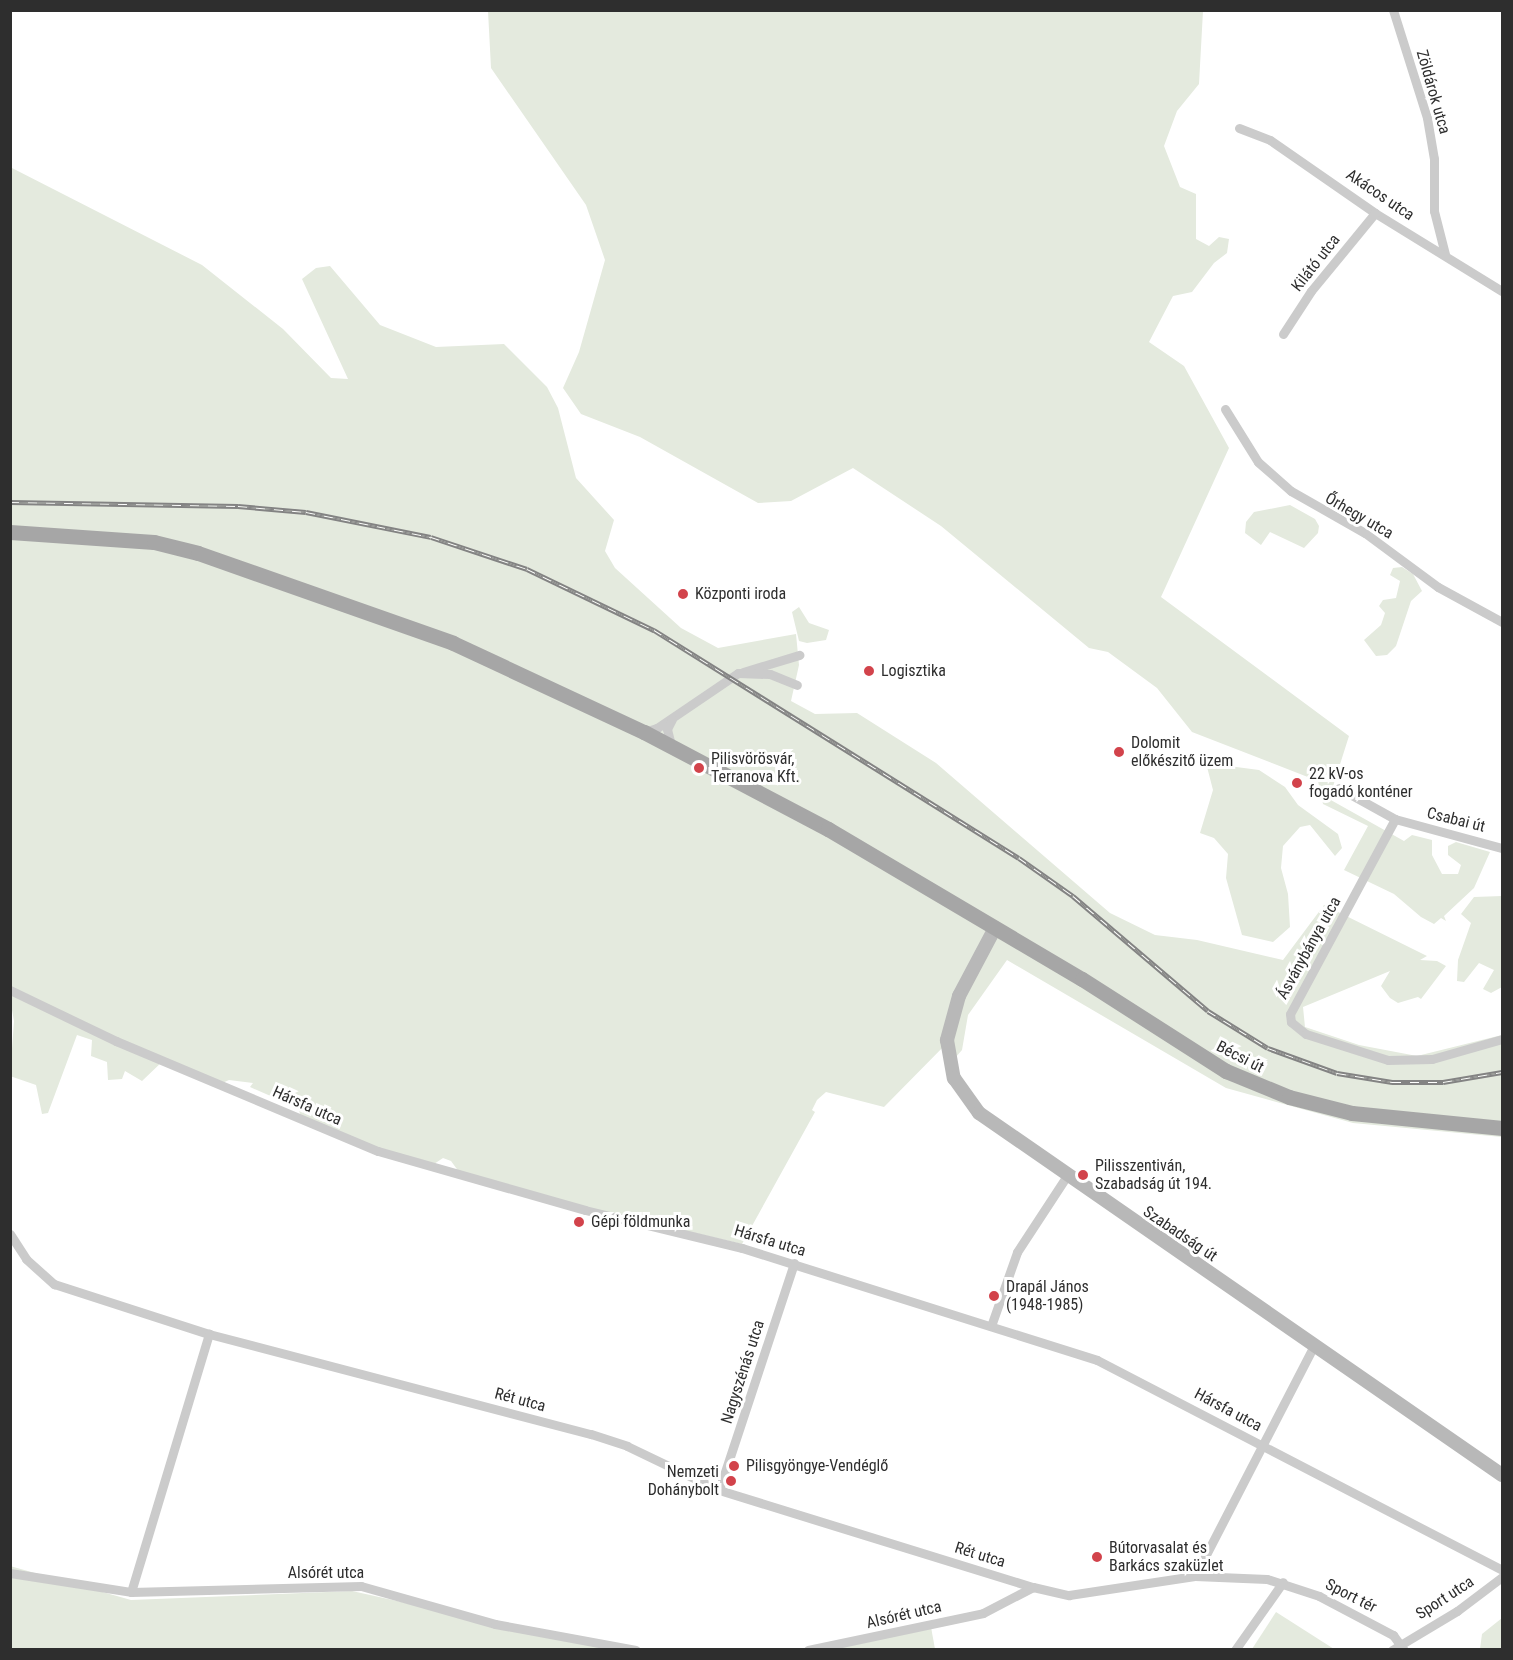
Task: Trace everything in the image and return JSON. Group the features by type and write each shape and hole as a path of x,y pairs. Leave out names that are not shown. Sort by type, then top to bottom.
{"main road":[{"name":"Bécsi út","path":"10,532 154,542 198,553 453,642 644,732 828,829 1126,1006 1196,1054 1262,1088 1352,1113 1503,1128"},
{"name":"Szabadság út","path":"995,928 959,996 949,1025 948,1058 954,1078 979,1113 1066,1177 1503,1475"}],"street":[{"name":"Zöldárok utca","path":"1393,10 1427,118 1434,159 1435,219 1444,254"},
{"name":"Akácos utca","path":"1239,128 1270,140 1375,213 1503,291"},
{"name":"Kilátó utca","path":"1283,334 1311,291 1375,213"},
{"name":"Őrhegy utca","path":"1225,409 1258,462 1291,491 1365,533 1438,587 1503,622"},
{"path":"644,732 672,719 738,674 799,655"},
{"path":"738,674 770,674 797,685"},
{"path":"671,746 667,729 672,719"},
{"name":"Csabai út","path":"1339,788 1395,819 1503,848"},
{"name":"Ásványbánya utca","path":"1395,819 1290,1014 1291,1022 1306,1034 1388,1060 1432,1059 1503,1039"},
{"name":"Hársfa utca","path":"10,990 116,1041 378,1151 585,1210 794,1263 1097,1360 1503,1570"},
{"path":"992,1326 1017,1252 1066,1177"},
{"name":"Rét utca","path":"10,1234 26,1259 54,1284 209,1334 591,1434 627,1446 719,1490 1034,1587 1069,1595 1195,1576 1255,1577"},
{"name":"Nagyszénás utca","path":"719,1490 794,1263"},
{"path":"131,1592 209,1334"},
{"path":"1195,1576 1314,1345"},
{"name":"Alsórét utca","path":"10,1573 131,1592 362,1586 495,1624 636,1650"},
{"name":"Sport utca","path":"1392,1650 1403,1646 1457,1611 1503,1576"},
{"name":"Sport tér","path":"1255,1577 1283,1582 1319,1596 1403,1646"},
{"path":"1235,1650 1283,1582"},
{"name":"Alsórét utca","path":"808,1650 983,1613 1034,1587"}],"shaded area":[{"path":"488,11 1203,11 1199,84 1177,111 1164,146 1180,187 1196,194 1196,239 1209,246 1219,237 1229,239 1227,253 1214,263 1192,292 1173,296 1149,342 1184,366 1229,448 1161,597 1349,736 1329,799 1404,841 1412,835 1432,840 1432,855 1442,874 1458,874 1461,865 1448,855 1448,846 1456,842 1490,852 1474,888 1444,916 1446,921 1441,918 1434,924 1421,917 1394,894 1344,870 1368,826 1323,804 1318,781 1192,732 1157,688 1108,652 1089,648 941,526 853,468 791,501 758,503 640,437 581,414 563,388 579,352 605,260 586,205 491,68"},
{"path":"10,167 202,265 283,329 331,378 348,379 302,279 316,268 330,266 380,325 436,347 504,344 547,387 558,408 576,478 614,520 605,551 615,568 681,628 718,648 796,634 799,665 791,701 815,714 857,713 936,763 1110,913 1155,935 1197,940 1283,960 1324,905 1427,956 1420,960 1437,961 1446,966 1421,999 1418,997 1398,1003 1390,998 1381,986 1390,971 1303,1007 1305,1027 1359,1045 1417,1056 1502,1035 1502,1137 1353,1123 1226,1088 1007,960 968,1015 962,1050 955,1058 950,1040 884,1107 826,1092 817,1100 812,1110 815,1112 742,1244 571,1204 459,1172 451,1161 443,1158 431,1166 303,1122 298,1108 250,1087 253,1083 229,1080 220,1084 164,1060 142,1081 125,1071 122,1079 108,1080 107,1062 91,1056 92,1040 77,1035 48,1113 42,1114 36,1085 10,1076 14,1021 10,999"},
{"path":"1290,505 1315,519 1319,526 1318,533 1304,548 1270,532 1261,545 1245,533 1246,522 1254,512"},
{"path":"1402,567 1413,574 1422,591 1411,601 1396,646 1387,655 1376,656 1364,640 1381,625 1385,613 1379,606 1383,600 1396,598 1400,581 1390,575 1393,568"},
{"path":"799,607 809,623 829,630 826,640 807,643 799,641 792,612"},
{"path":"1206,763 1259,770 1285,787 1298,805 1338,834 1342,848 1335,856 1310,825 1300,827 1283,846 1281,868 1288,894 1290,927 1273,942 1242,935 1226,878 1228,854 1214,838 1200,833 1213,790"},
{"path":"1502,896 1502,987 1491,993 1483,989 1494,970 1479,963 1464,982 1457,981 1458,960 1471,923 1461,914 1474,897"},
{"path":"10,1566 131,1600 352,1591 614,1649 11,1649"},
{"path":"1276,1612 1334,1649 1252,1649"},
{"path":"1502,1618 1502,1649 1480,1649 1482,1634"},
{"path":"931,1627 935,1649 826,1650"}],"railway":[{"path":"10,502 238,506 306,512 431,537 527,569 654,630 1019,858 1073,896 1208,1011 1268,1048 1337,1073 1392,1082 1443,1082 1502,1072"}],"place":[{"name":"Központi iroda","path":"683,594"},
{"name":"Logisztika","path":"869,671"},
{"name":"Dolomit előkészitő üzem","path":"1119,752"},
{"name":"Pilisvörösvár, Terranova Kft.","path":"699,768"},
{"name":"22 kV-os fogadó konténer","path":"1297,783"},
{"name":"Pilisszentiván, Szabadság út 194.","path":"1083,1175"},
{"name":"Gépi földmunka","path":"579,1222"},
{"name":"Drapál János (1948-1985)","path":"994,1296"},
{"name":"Pilisgyöngye-Vendéglő","path":"734,1466"},
{"name":"Nemzeti Dohánybolt","path":"731,1481"},
{"name":"Bútorvasalat és Barkács szaküzlet","path":"1097,1557"}]}
